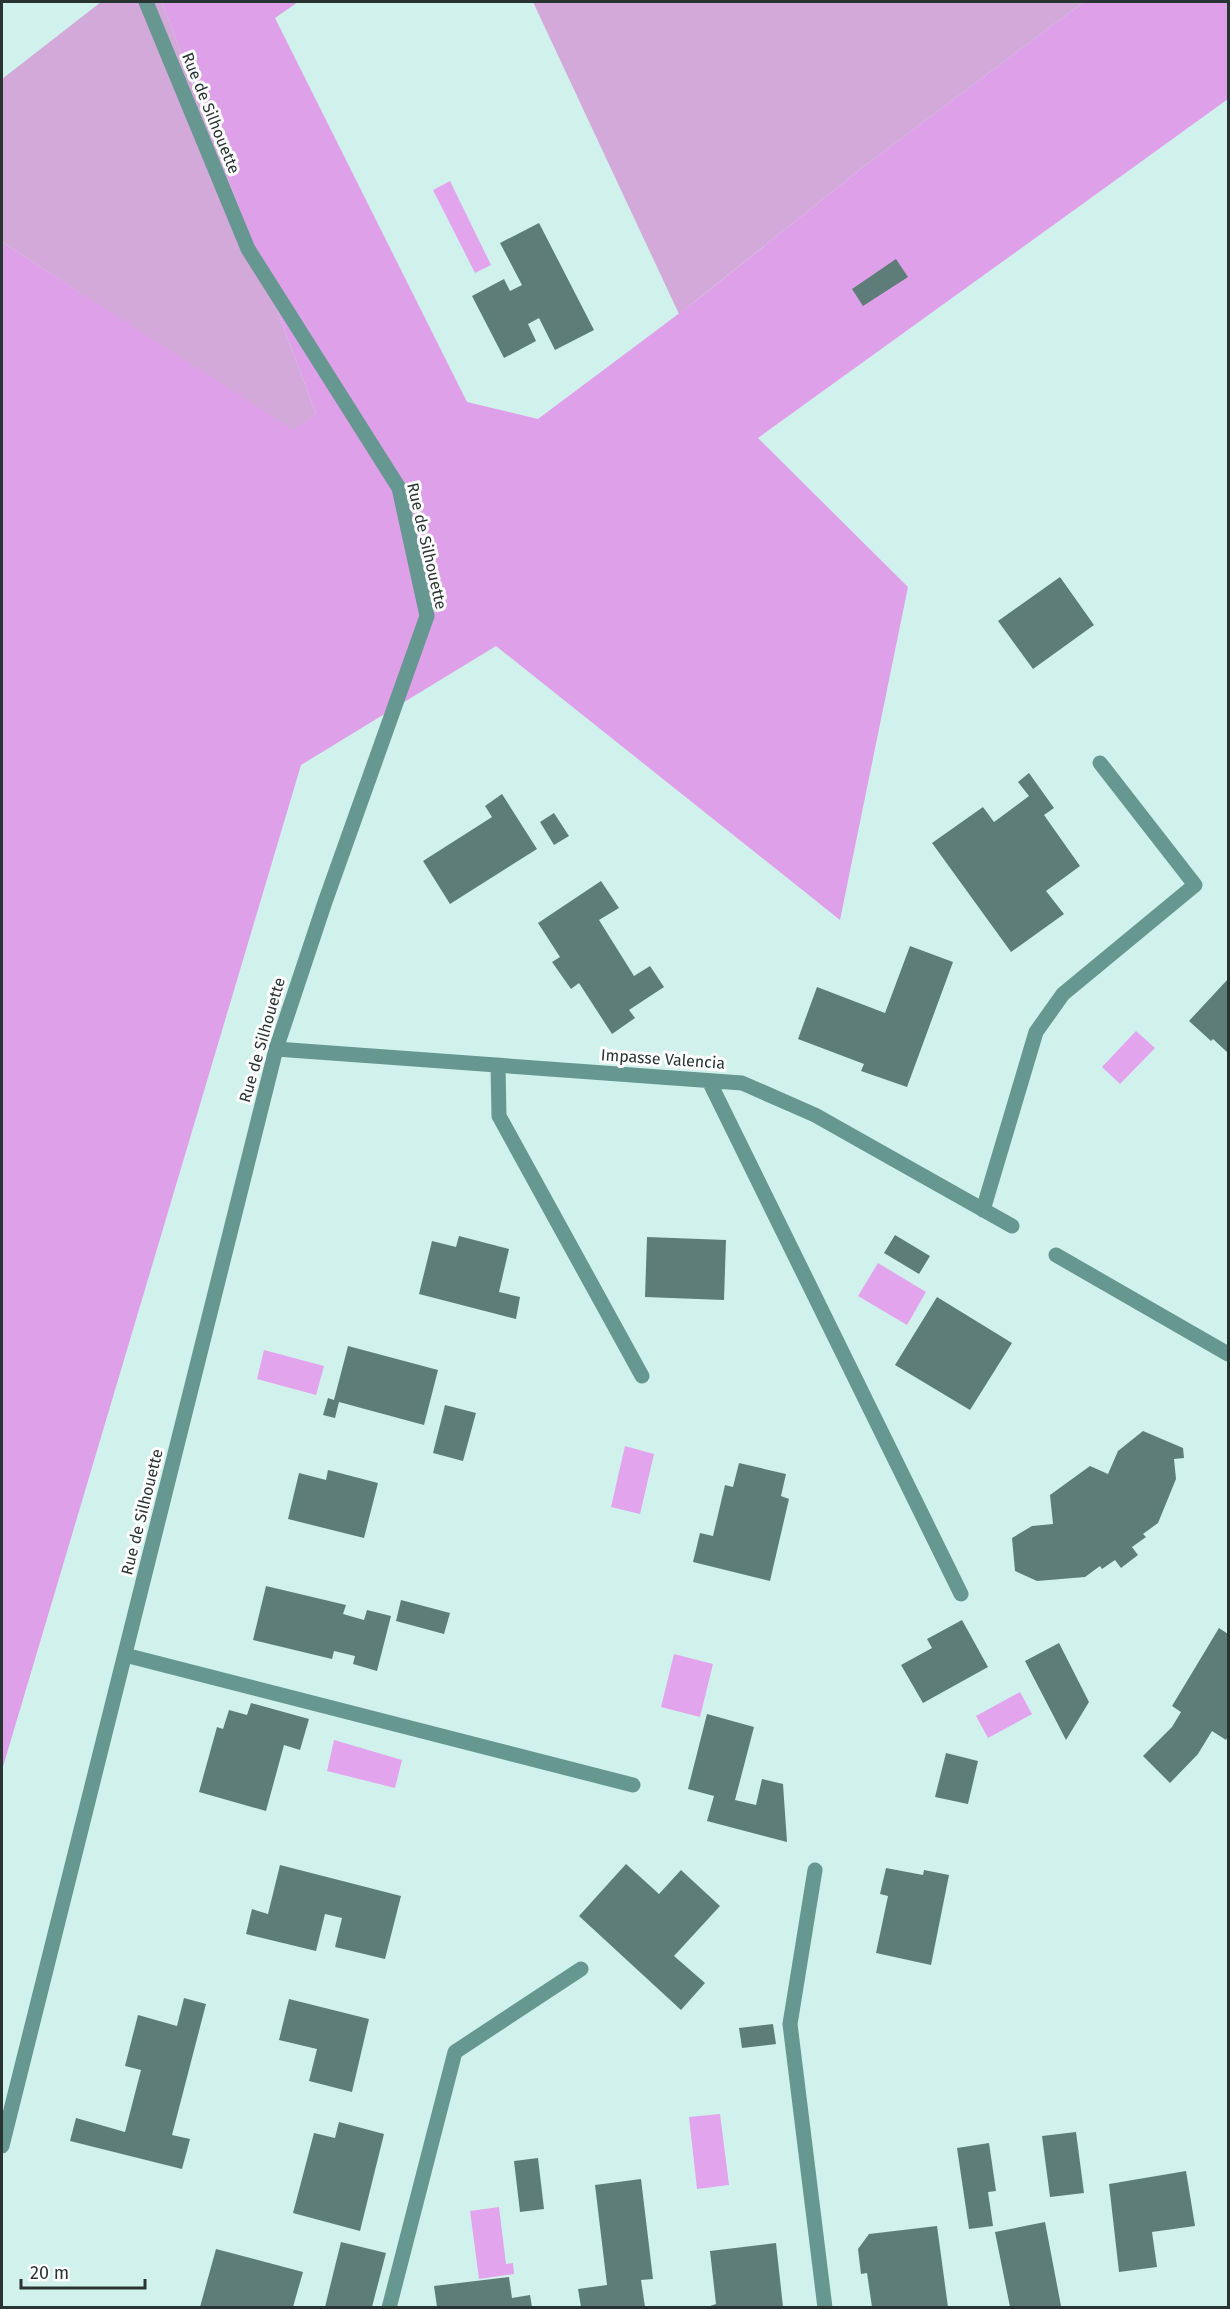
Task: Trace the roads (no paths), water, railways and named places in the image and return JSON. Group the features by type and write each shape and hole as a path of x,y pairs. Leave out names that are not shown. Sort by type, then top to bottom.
{"street":[{"name":"Rue de Silhouette","path":"2,2146 276,1049 325,902 427,616 399,488 248,249 146,2"},
{"path":"983,1210 1036,1032 1063,994 1195,885 1100,763"},
{"name":"Impasse Valencia","path":"276,1049 742,1083 815,1115 1012,1226"},
{"path":"498,1065 499,1116 642,1376"},
{"path":"709,1081 961,1594"},
{"path":"1056,1255 1228,1354"},
{"path":"125,1655 633,1785"},
{"path":"815,1870 790,2024 825,2307"},
{"path":"389,2307 455,2052 581,1968"}]}
